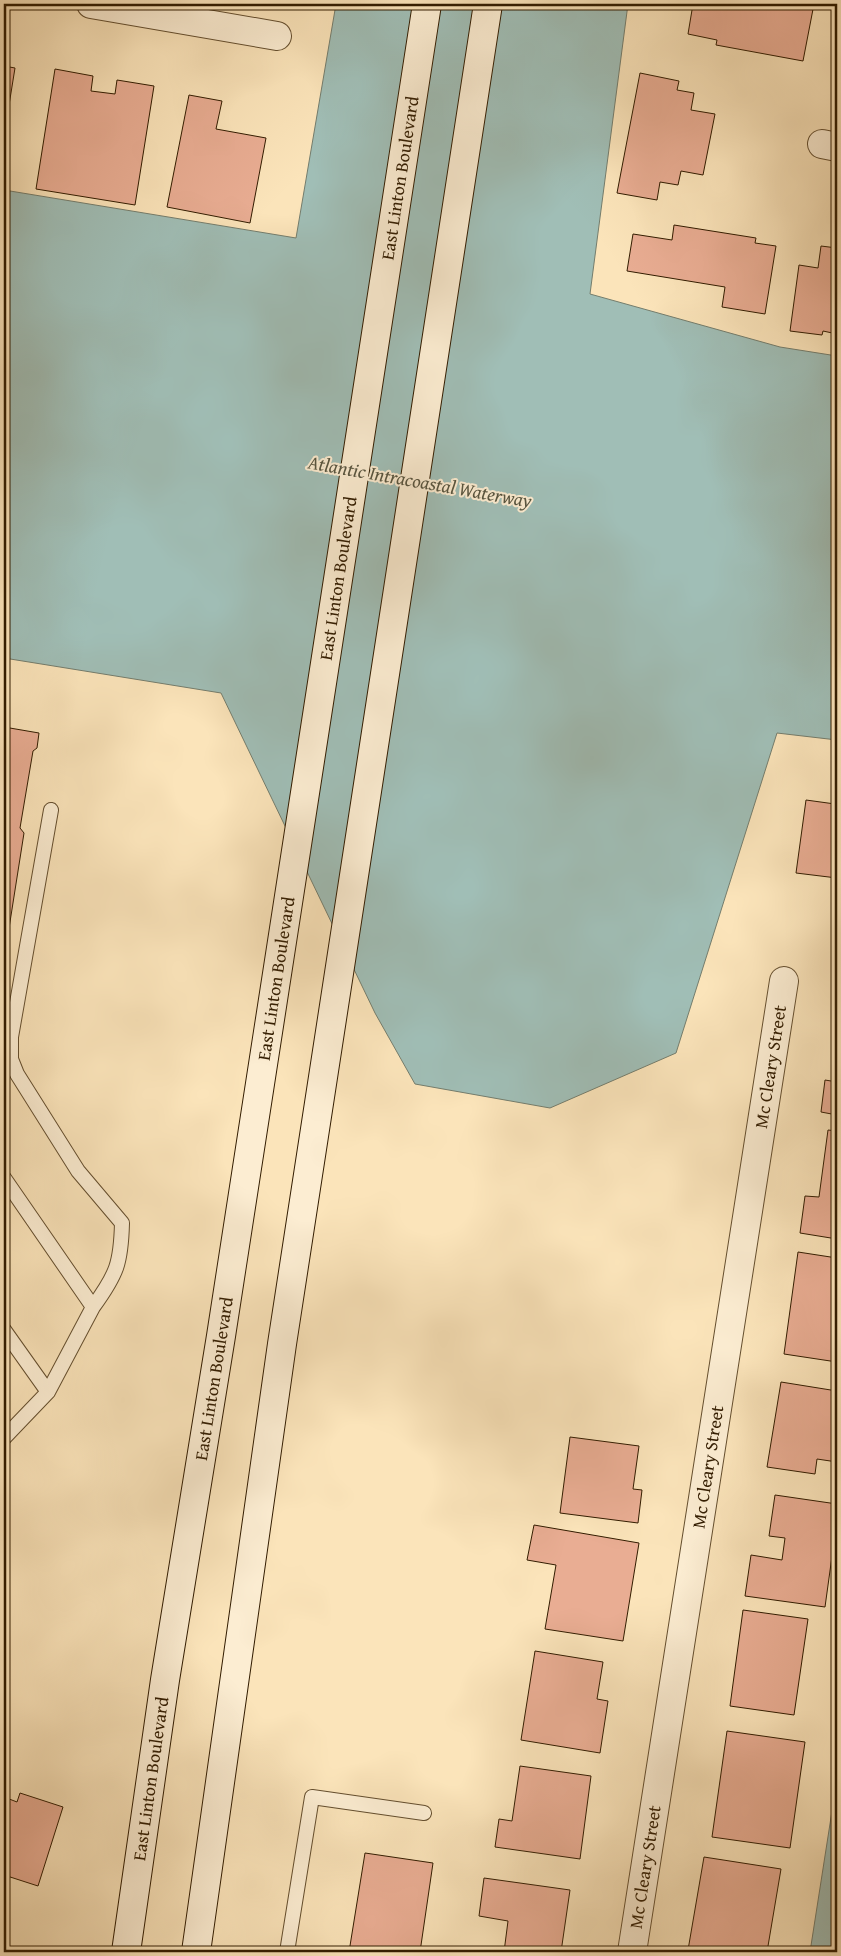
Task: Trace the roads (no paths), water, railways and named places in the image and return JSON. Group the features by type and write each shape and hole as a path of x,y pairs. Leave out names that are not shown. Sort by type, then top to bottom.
{"main road":[{"path":"91,4 277,36"},
{"name":"East Linton Boulevard","path":"126,1952 167,1670 221,1336 427,4"},
{"path":"196,1952 282,1344 488,4"},
{"name":"Mc Cleary Street","path":"632,1952 784,981"}],"lane":[{"path":"4,1438 48,1392 93,1307 111,1282 121,1253 122,1223 78,1170 17,1074 11,1058 11,1037 51,810"},
{"path":"4,1178 93,1307"},
{"path":"4,1330 48,1392"},
{"path":"287,1952 312,1797 424,1813"}],"water":[{"name":"Atlantic Intracoastal Waterway","path":"336,4 628,4 590,294 780,347 837,356 837,740 777,733 676,1053 550,1108 415,1084 375,1013 221,693 4,658 4,190 296,238"},
{"path":"837,1779 837,1952 810,1952"}]}
